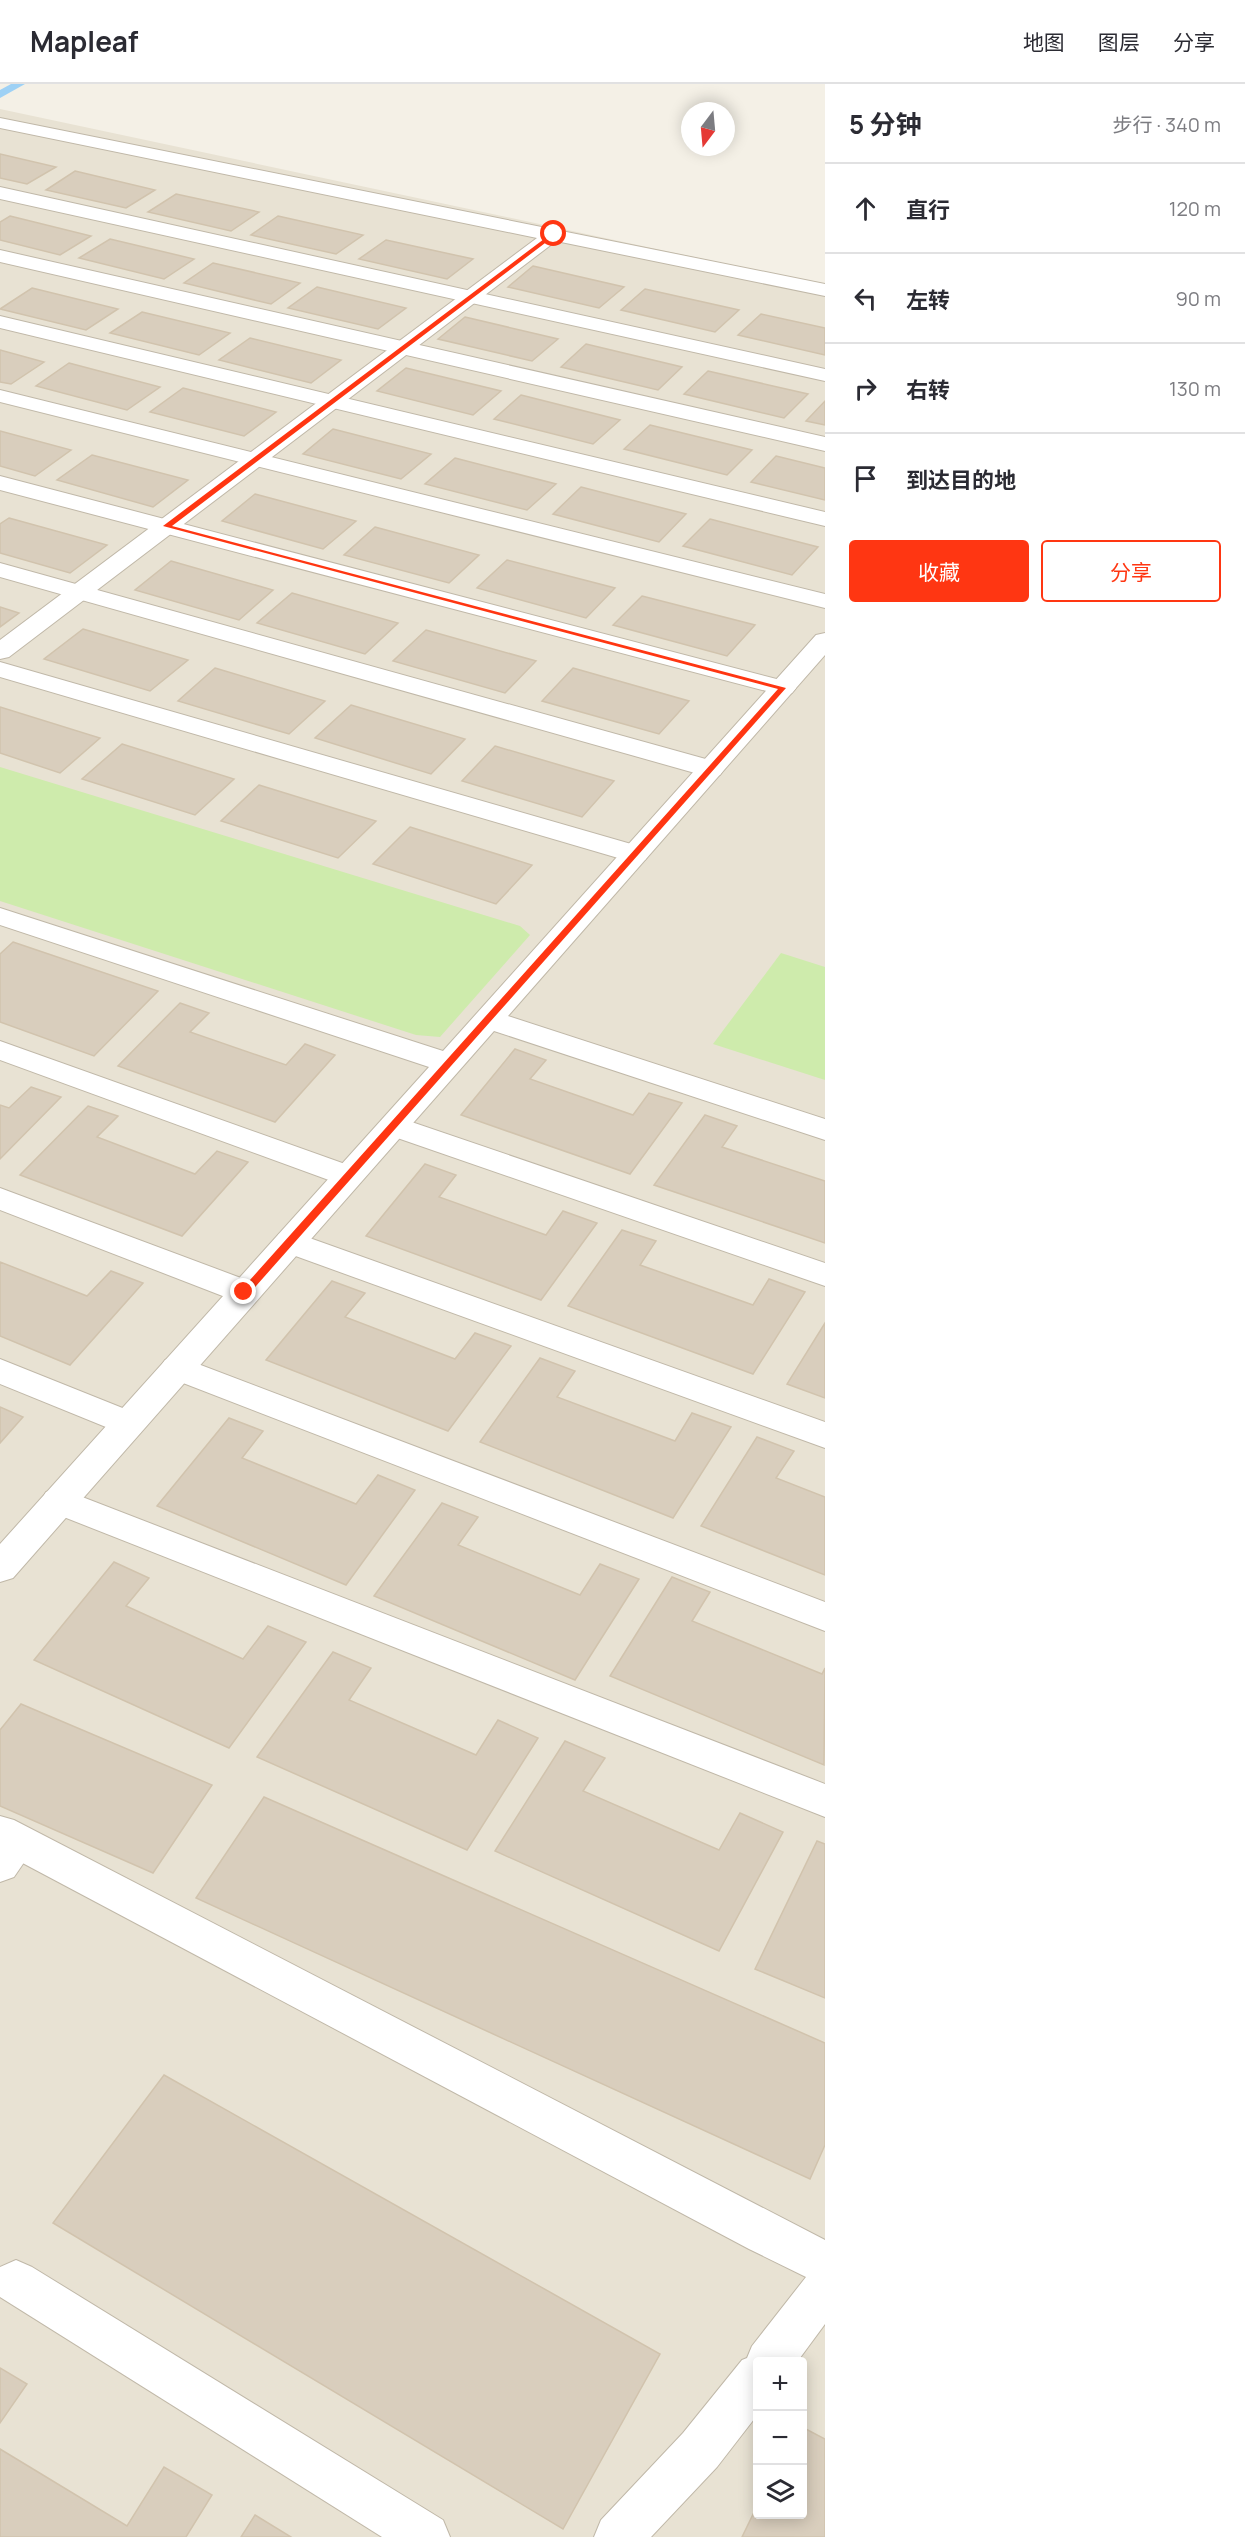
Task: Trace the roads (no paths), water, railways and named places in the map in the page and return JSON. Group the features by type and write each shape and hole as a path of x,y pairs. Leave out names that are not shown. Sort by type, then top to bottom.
{"street":[{"path":"0,123 825,290"},
{"path":"0,193 825,375"},
{"path":"0,652 554,234"},
{"path":"0,256 825,444"},
{"path":"0,322 825,519"},
{"path":"0,396 825,601"},
{"path":"0,483 783,688"},
{"path":"0,570 711,769"},
{"path":"0,1568 825,640"},
{"path":"0,669 634,854"},
{"path":"0,916 448,1064"},
{"path":"488,1019 825,1130"},
{"path":"0,1050 348,1176"},
{"path":"394,1126 825,1275"},
{"path":"0,1198 244,1292"},
{"path":"290,1242 825,1436"},
{"path":"177,1368 825,1617"},
{"path":"0,1371 128,1424"},
{"path":"59,1501 825,1801"},
{"path":"6,1846 825,2263"},
{"path":"16,2282 426,2537"},
{"path":"771,2357 825,2288"},
{"path":"618,2537 700,2450 753,2382"}],"waterway":[{"path":"0,95 19,84"}]}
